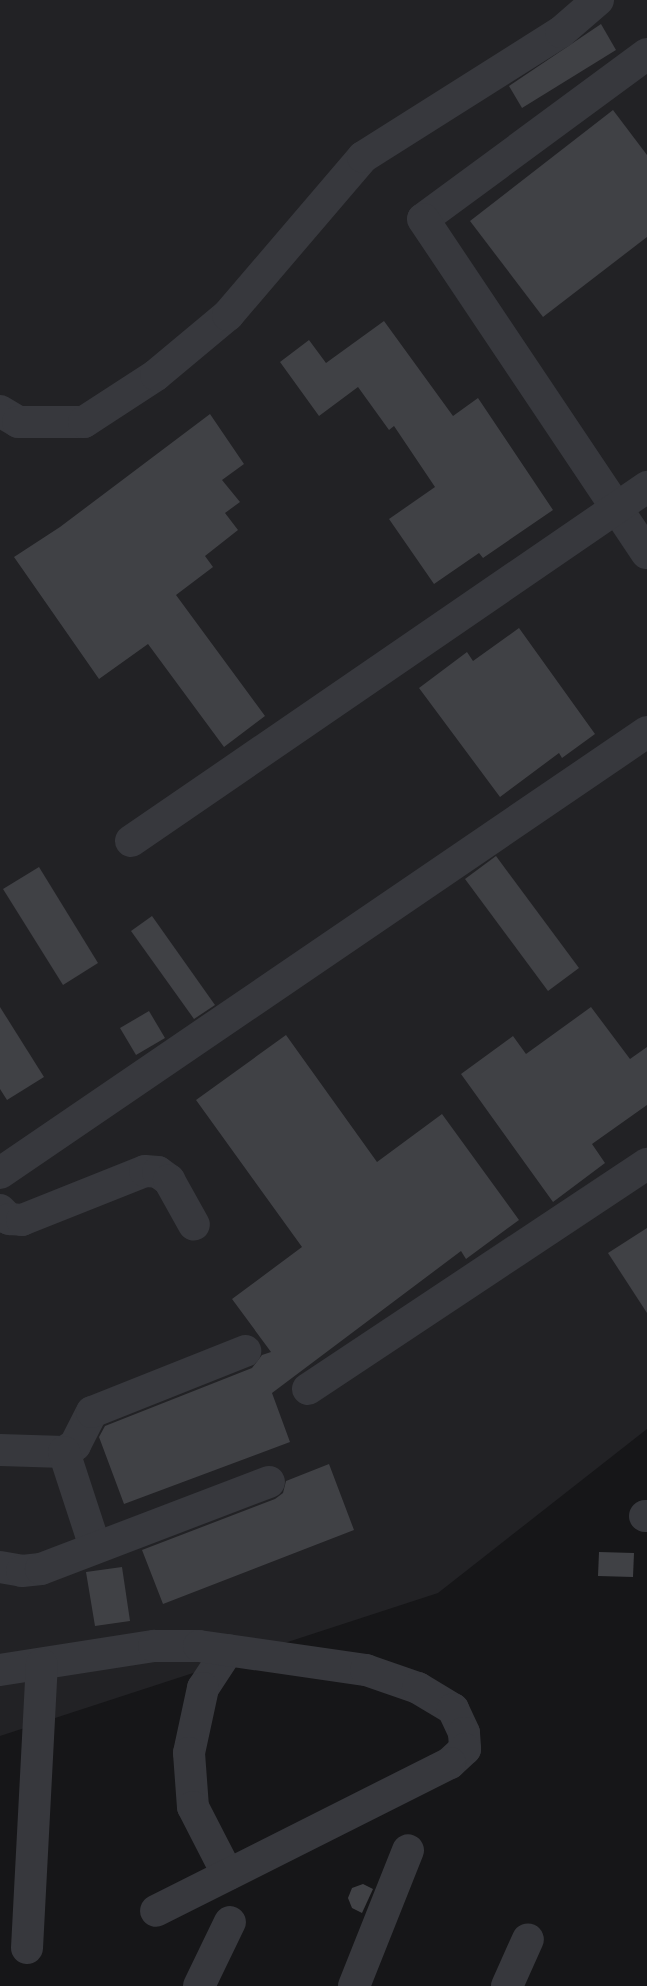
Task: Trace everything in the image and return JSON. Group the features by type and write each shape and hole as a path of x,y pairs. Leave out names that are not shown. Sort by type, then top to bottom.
{"street":[{"path":"0,411 18,422 84,422 156,375 228,315 363,157 561,32 598,0"},
{"path":"647,54 423,219 647,553"},
{"path":"131,841 647,488"},
{"path":"0,1173 647,732"},
{"path":"308,1389 647,1164"},
{"path":"0,1210 9,1219 22,1220 145,1171 158,1172 169,1180 194,1225"},
{"path":"0,1450 64,1452 75,1445 92,1412 245,1351"},
{"path":"64,1452 95,1547"},
{"path":"0,1567 22,1571 41,1569 269,1482"},
{"path":"0,1670 162,1646 228,1650 366,1670 418,1688 453,1709 464,1733 465,1749 450,1763 156,1911"},
{"path":"228,1650 203,1688 189,1753 193,1807 228,1875"},
{"path":"27,1948 42,1664"},
{"path":"354,1986 408,1850"},
{"path":"199,1986 230,1922"},
{"path":"507,1986 528,1939"}],"shaded area":[{"path":"0,0 647,0 647,1429 438,1593 0,1736"}],"building":[{"path":"601,24 616,50 522,108 509,86"},
{"path":"613,110 647,155 647,237 543,317 470,221"},
{"path":"384,321 453,416 478,398 553,510 483,558 479,553 434,584 389,519 435,487 394,426 389,430 358,387 319,416 280,362 309,340 326,363"},
{"path":"210,414 244,464 222,480 240,502 225,513 238,530 205,556 213,567 176,595 265,716 224,747 148,644 99,679 14,557 60,527"},
{"path":"519,628 595,734 562,758 559,753 500,797 419,688 467,652 473,661"},
{"path":"496,856 579,968 548,991 465,879"},
{"path":"39,867 98,963 63,985 3,889"},
{"path":"152,916 215,1005 194,1019 131,931"},
{"path":"0,1007 44,1077 7,1100 0,1089"},
{"path":"591,1007 630,1059 647,1047 647,1105 592,1144 605,1163 553,1202 461,1074 513,1036 526,1054"},
{"path":"149,1011 165,1038 136,1055 120,1028"},
{"path":"286,1035 377,1162 442,1114 519,1220 466,1259 461,1251 272,1393 290,1442 124,1504 99,1437 105,1426 252,1368 262,1355 271,1352 232,1299 302,1247 196,1100"},
{"path":"647,1228 647,1313 608,1253"},
{"path":"329,1464 354,1530 163,1604 142,1550 275,1499 283,1493 286,1481"},
{"path":"599,1552 634,1553 633,1577 598,1576"},
{"path":"122,1567 130,1621 95,1626 86,1572"},
{"path":"363,1884 373,1889 362,1913 352,1908 348,1898 352,1888"}]}
